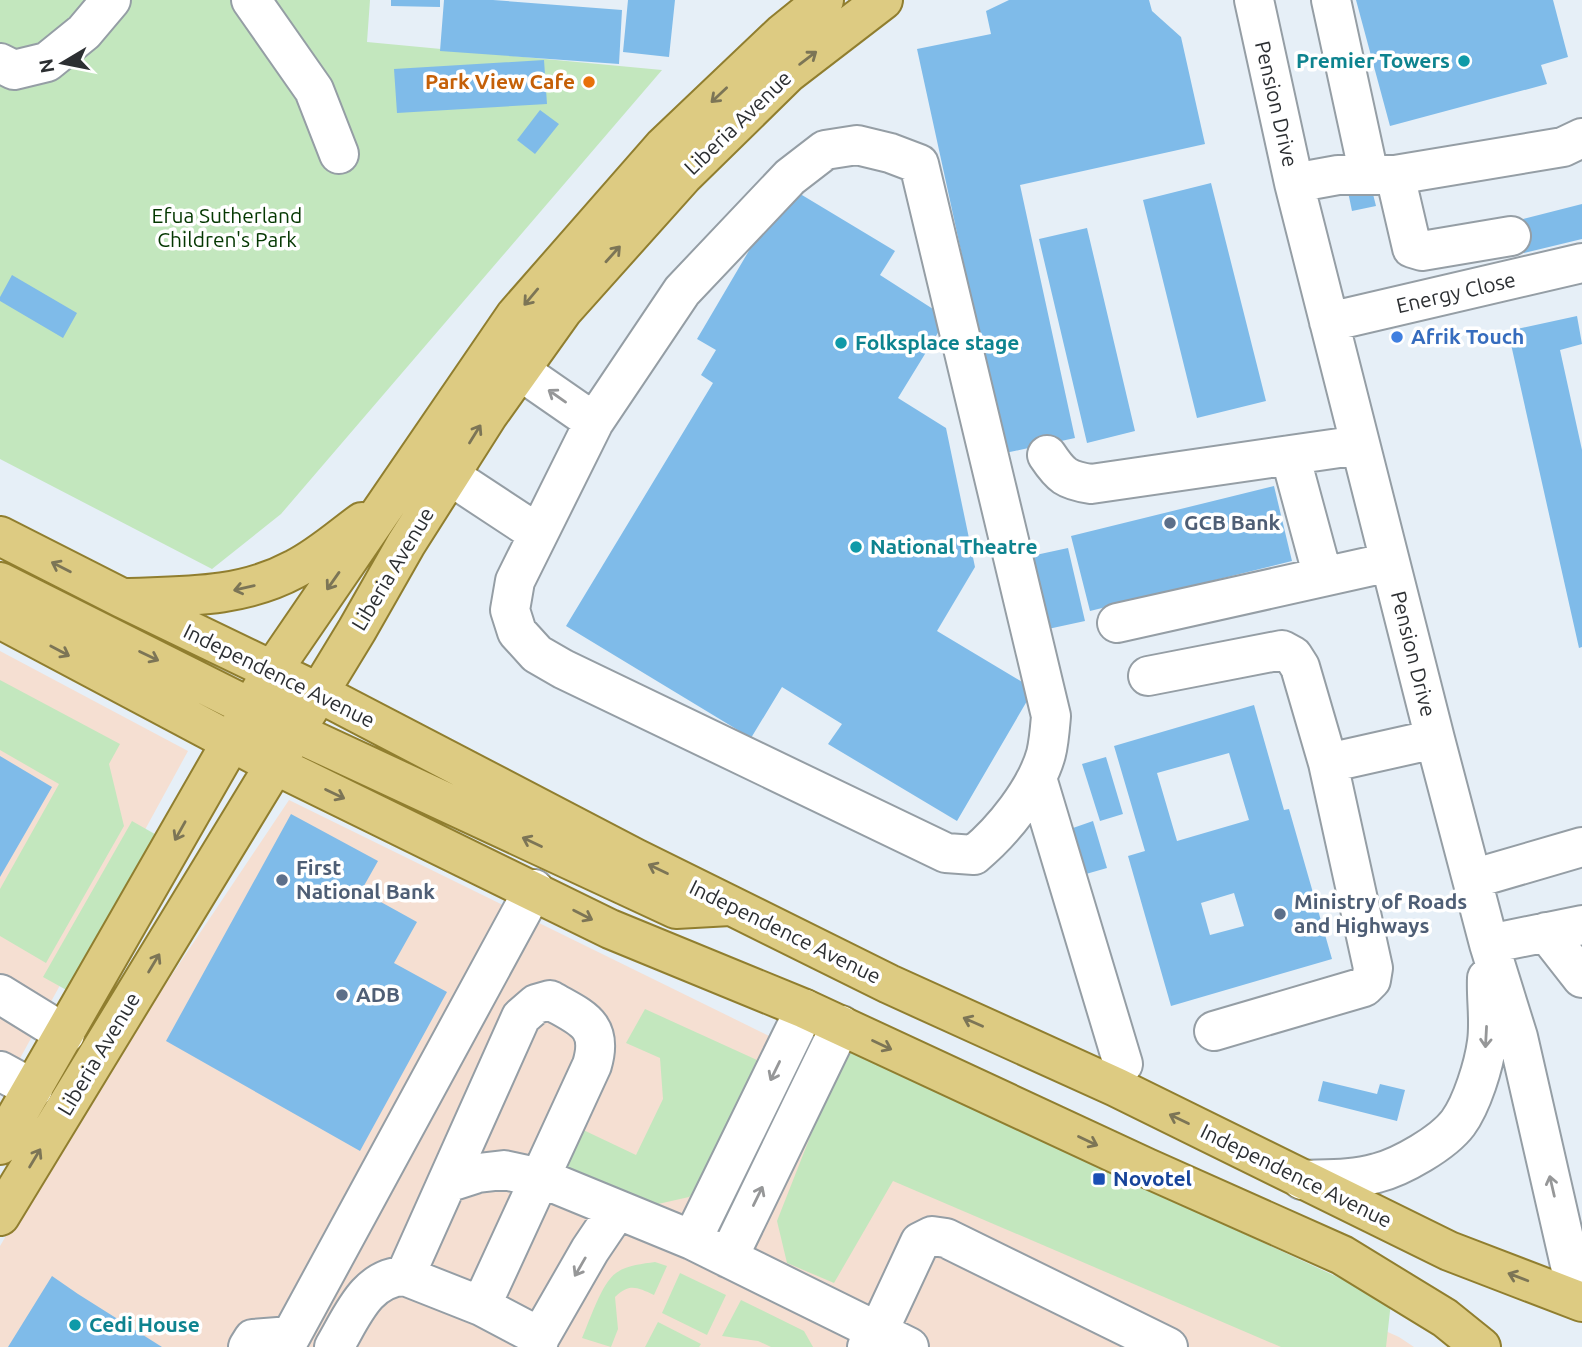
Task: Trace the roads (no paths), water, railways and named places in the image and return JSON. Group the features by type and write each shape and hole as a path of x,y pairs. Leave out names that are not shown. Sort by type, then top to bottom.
{"main road":[{"name":"Liberia Avenue","path":"0,1145 272,671 515,316 663,147 783,33 824,0"},
{"name":"Liberia Avenue","path":"0,1216 449,475 519,370 563,310 683,176 788,73 883,0"},
{"path":"122,598 212,596 261,584 297,569 386,505"},
{"name":"Independence Avenue","path":"0,536 317,692 635,858 889,984 1116,1087 1449,1251 1580,1301"},
{"path":"0,582 251,708 272,706 317,692"},
{"path":"0,619 222,756 273,764 534,889 610,929 805,1009 1147,1168 1342,1255 1446,1318 1481,1347"},
{"path":"301,630 301,651 308,660 318,664 339,658"},
{"path":"222,756 254,734 295,732 677,909 732,906"},
{"path":"222,756 224,766 235,766 245,771 252,780 254,792 251,803"}],"street":[{"path":"0,63 13,71 47,62 84,32 111,0"},
{"path":"251,0 314,90 339,154"},
{"path":"1331,0 1382,175 1412,248 1422,251 1511,236"},
{"name":"Pension Drive","path":"1253,2 1294,183 1435,739 1489,944 1518,1037 1580,1301"},
{"path":"1294,183 1338,175 1382,175 1563,147 1582,138"},
{"path":"857,145 919,164 1051,716 1046,753 1037,778 996,837 974,855 946,853 563,669 537,654 517,632 510,610 515,580 594,422 682,291 790,177 825,150 857,145"},
{"name":"Energy Close","path":"1329,322 1582,263"},
{"path":"519,370 594,422"},
{"path":"1046,456 1069,480 1091,484 1360,445"},
{"path":"1290,455 1323,578"},
{"path":"449,475 537,533"},
{"path":"1117,623 1390,562"},
{"path":"1148,676 1282,650 1293,656 1300,667 1328,764 1373,968 1371,980 1363,987 1214,1031"},
{"path":"1328,764 1435,739"},
{"path":"1037,778 1124,1064"},
{"path":"1472,879 1582,846"},
{"path":"248,1347 253,1339 290,1336 534,889"},
{"path":"1302,1180 1348,1178 1377,1173 1402,1164 1458,1123 1475,1089 1488,1041 1486,999 1489,944 1564,929 1582,978"},
{"path":"0,994 65,1034"},
{"path":"405,1276 521,1017 536,1004 550,1000 576,1014 594,1030 597,1046 592,1065 481,1306"},
{"path":"692,1240 805,1009"},
{"path":"728,1258 841,1026"},
{"path":"0,1071 33,1090"},
{"path":"447,1183 478,1173 504,1170 541,1178 692,1240 885,1342 920,1242 932,1236 946,1238 1168,1347"},
{"path":"334,1347 362,1300 380,1281 405,1276 481,1306 538,1342 590,1250 617,1210"}],"place":[{"name":"Premier Towers","path":"1464,61"},
{"name":"Park View Cafe","path":"589,82"},
{"name":"Afrik Touch","path":"1397,337"},
{"name":"Folksplace stage","path":"841,343"},
{"name":"GCB Bank","path":"1170,523"},
{"name":"National Theatre","path":"856,547"},
{"name":"First National Bank","path":"282,880"},
{"name":"Ministry of Roads and Highways","path":"1280,914"},
{"name":"ADB","path":"342,995"},
{"name":"Novotel","path":"1099,1179"},
{"name":"Cedi House","path":"75,1325"}],"park label":[{"name":"Efua Sutherland Children's Park","path":"227,228"}]}
